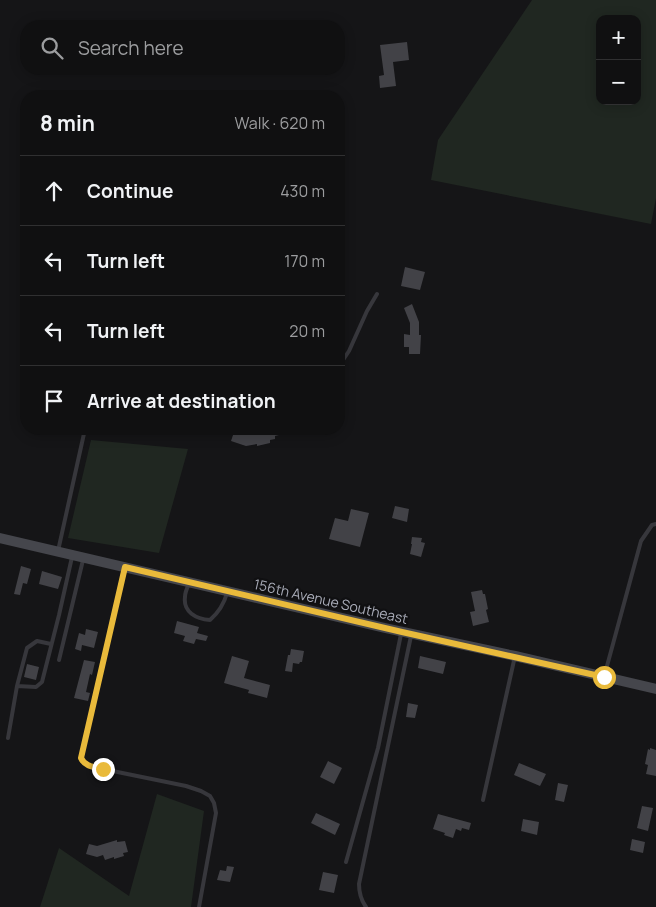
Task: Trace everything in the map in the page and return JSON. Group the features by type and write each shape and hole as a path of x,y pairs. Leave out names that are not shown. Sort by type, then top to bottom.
{"street":[{"name":"156th Avenue Southeast","path":"0,538 656,689"}],"lane":[{"path":"345,357 376,294"},
{"path":"58,551 84,435"},
{"path":"604,677 641,541 652,525 656,524"},
{"path":"17,686 36,687 42,682 72,555"},
{"path":"59,660 84,557"},
{"path":"125,567 81,758 83,762 93,767 186,786 210,796 216,813 199,907"},
{"path":"189,582 185,604 188,611 195,617 203,620 210,620 214,616 225,599 227,591"},
{"path":"346,862 378,748 407,633"},
{"path":"366,907 361,900 359,884 407,633"},
{"path":"8,738 17,686 27,648 37,641 51,644"},
{"path":"483,800 515,656"}],"shaded area":[{"path":"532,0 656,0 656,198 651,224 431,180 438,140"},
{"path":"91,440 188,449 159,553 68,538"},
{"path":"157,794 204,811 191,907 40,907 59,848 129,896"}],"building":[{"path":"407,42 409,60 393,62 396,86 380,88 379,76 384,75 380,45"},
{"path":"405,267 425,272 420,290 401,286"},
{"path":"412,304 419,322 419,335 421,335 420,354 409,354 409,347 404,347 404,334 410,335 410,323 404,308"},
{"path":"233,435 279,435 275,436 275,439 270,440 270,443 257,446 257,444 246,446 231,441"},
{"path":"395,506 409,509 407,522 392,518"},
{"path":"351,509 369,513 360,547 329,539 335,518 348,521"},
{"path":"412,537 422,538 421,542 425,543 421,557 410,554"},
{"path":"21,566 31,569 27,584 23,583 20,595 14,594"},
{"path":"42,571 62,577 58,589 39,584"},
{"path":"482,590 483,594 485,594 489,622 473,626 470,612 475,611 471,592"},
{"path":"177,621 199,627 197,633 208,636 206,641 196,639 194,644 183,641 185,636 174,633"},
{"path":"86,629 98,632 94,648 82,645 81,651 75,649 79,633 85,635"},
{"path":"291,649 304,651 302,662 299,664 293,663 292,672 285,671"},
{"path":"232,656 249,661 244,678 270,685 267,698 248,693 249,690 224,683"},
{"path":"420,656 446,662 443,674 418,668"},
{"path":"84,660 95,662 86,692 90,693 88,701 74,698"},
{"path":"27,664 39,667 36,680 24,677"},
{"path":"408,703 418,705 415,718 406,717"},
{"path":"650,748 656,750 656,776 646,774 648,765 645,764 648,749 650,750"},
{"path":"328,761 342,768 334,784 320,777"},
{"path":"519,763 546,774 540,786 514,775"},
{"path":"558,783 568,785 564,802 555,800"},
{"path":"642,806 653,808 648,831 637,828"},
{"path":"316,813 340,824 335,835 311,823"},
{"path":"438,814 471,823 469,830 462,828 461,831 456,829 453,838 444,835 445,833 433,829"},
{"path":"523,819 539,822 537,835 521,831"},
{"path":"632,839 645,842 643,853 630,850"},
{"path":"117,840 117,842 125,841 128,852 123,853 124,856 105,860 103,855 97,857 86,854 89,844 97,846"},
{"path":"227,866 234,867 230,882 217,880 220,870 226,871"},
{"path":"323,872 338,875 334,893 319,890"}],"route":[{"path":"103,769 86,765 81,758 125,567 604,677"}]}
